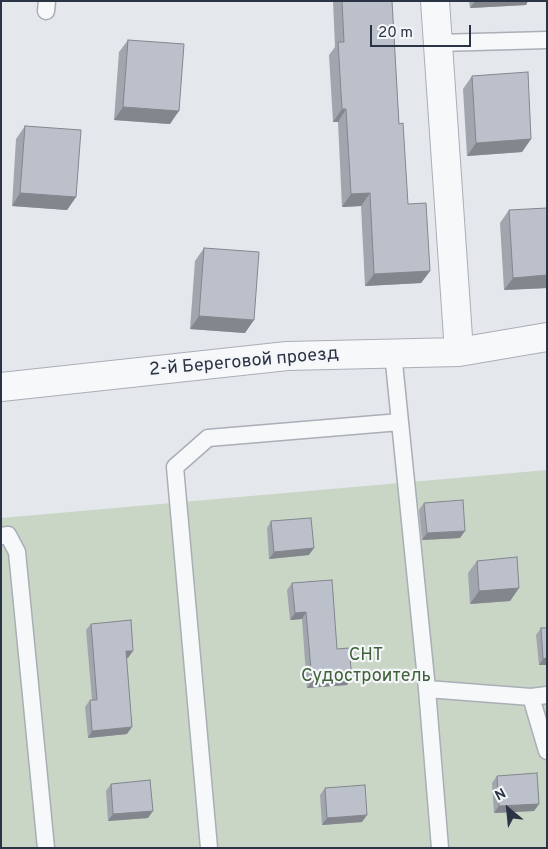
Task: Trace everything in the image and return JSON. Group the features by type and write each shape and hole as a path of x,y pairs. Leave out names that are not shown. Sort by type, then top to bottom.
{"street":[{"path":"435,1 459,352"},
{"name":"2-й Береговой проезд","path":"1,387 287,356 459,352 547,337"}],"lane":[{"path":"438,43 547,40"},
{"path":"392,353 427,689 440,848"},
{"path":"209,848 175,467 208,438 400,422"},
{"path":"1,536 8,535 17,552 46,848"},
{"path":"427,689 539,696 547,751"}],"green space":[{"name":"СНТ Судостроитель","path":"547,470 547,848 1,848 1,518"}],"building":[{"path":"342,1 392,1 399,124 403,123 408,204 426,203 430,271 374,274 370,193 351,194 346,109 342,109 338,42 344,42"},
{"path":"128,40 184,44 179,111 123,107"},
{"path":"528,72 531,139 476,143 472,76"},
{"path":"25,126 81,130 76,197 20,193"},
{"path":"547,208 547,275 513,278 509,210"},
{"path":"204,248 259,252 254,320 199,316"},
{"path":"463,500 465,531 427,533 424,503"},
{"path":"311,518 314,548 274,552 271,521"},
{"path":"517,557 519,588 479,591 477,561"},
{"path":"332,580 337,649 349,648 352,678 312,681 306,612 295,613 292,583"},
{"path":"131,620 133,651 126,651 132,727 92,731 90,700 97,700 91,624"},
{"path":"541,628 547,628 547,658 543,659"},
{"path":"537,773 539,804 499,806 497,776"},
{"path":"150,780 153,811 113,814 111,784"},
{"path":"365,785 367,815 327,818 325,788"}]}
